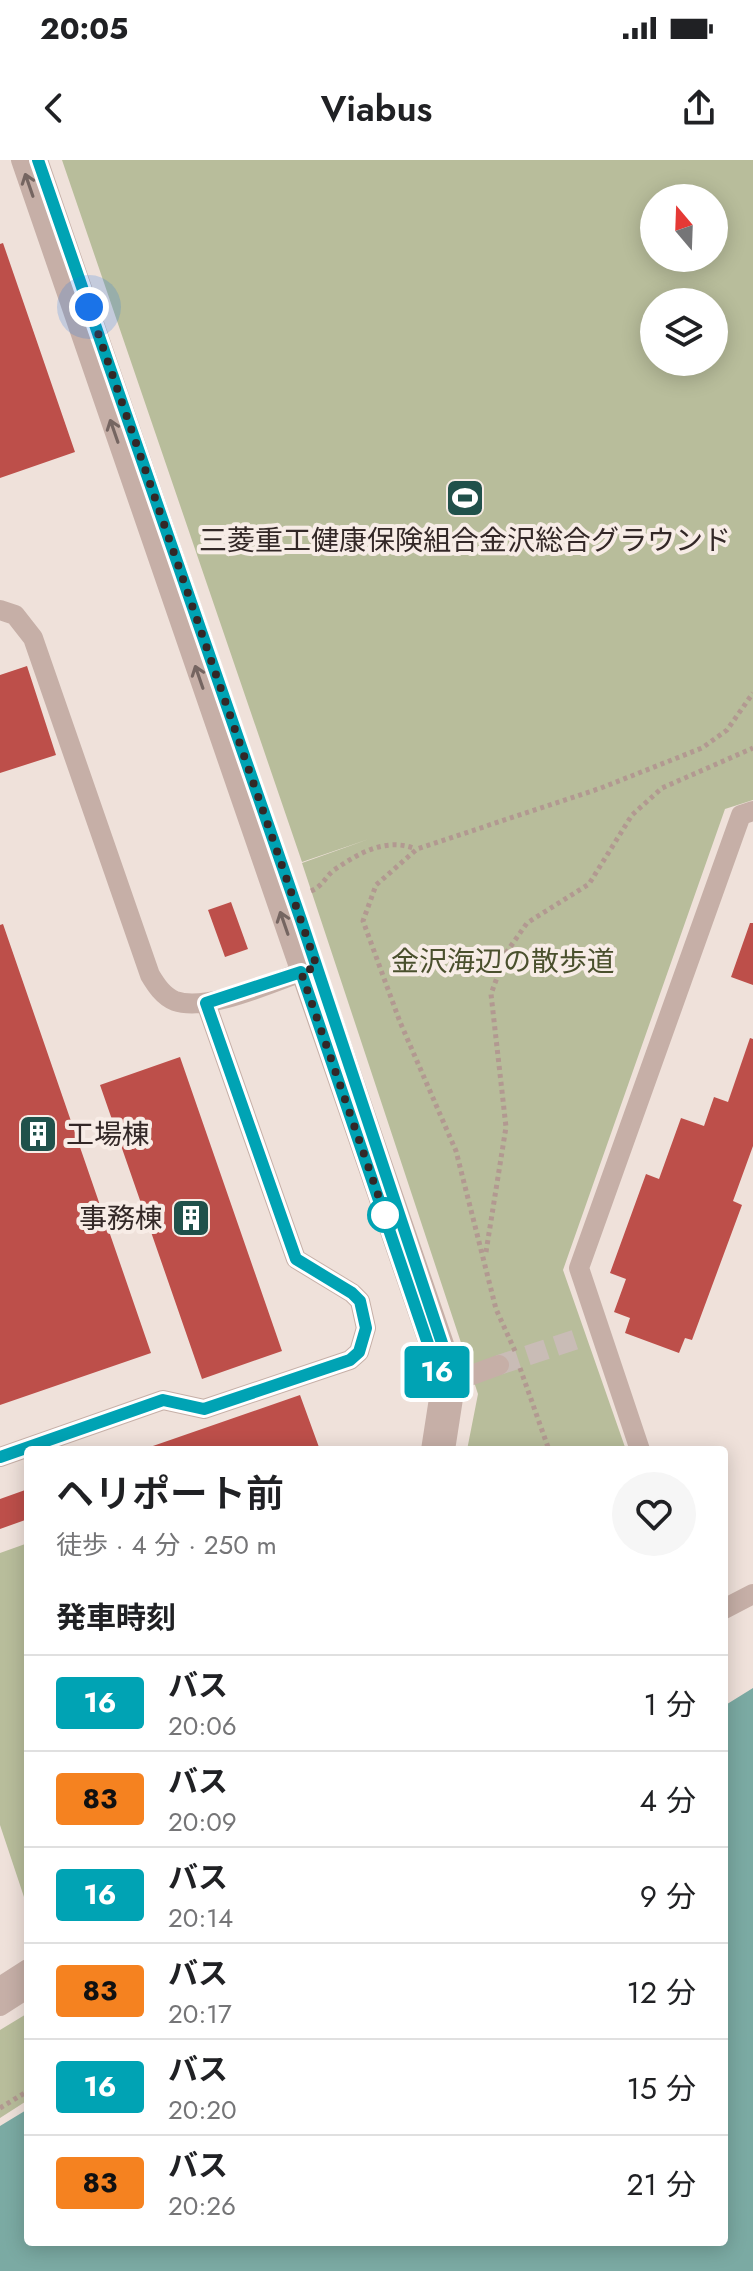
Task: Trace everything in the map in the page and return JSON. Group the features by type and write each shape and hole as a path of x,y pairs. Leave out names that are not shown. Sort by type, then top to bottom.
{"street":[{"path":"21,160 309,970 446,1376 454,1412 446,1446"},
{"path":"38,160 293,897 309,970"},
{"path":"0,610 15,615 33,638 150,975 158,989 172,1000 206,1003 309,970"},
{"path":"638,1446 590,1335 579,1268 741,815 753,811"},
{"path":"31,1446 163,1400 204,1409 350,1360 359,1352 366,1328 360,1301 296,1259 206,1003"},
{"path":"446,1376 469,1376 499,1365"},
{"path":"432,1446 446,1376"},
{"path":"0,1457 24,1449"},
{"path":"728,1607 753,1594"},
{"path":"0,1987 24,1972"},
{"path":"0,2006 24,1991"}],"path":[{"path":"548,1446 510,1335 496,1309 485,1255 456,1151 400,1022 363,921 376,885 417,849 601,788 702,748 727,730 753,693"},
{"path":"485,1255 506,1127 491,994 506,953 527,923 589,884 632,815 662,788 753,748"},
{"path":"293,897 321,887 331,872 377,847 401,842 417,849"},
{"path":"0,2108 24,2093"}],"green space":[{"name":"三菱重工健康保険組合金沢総合グラウンド","path":"62,160 753,160 753,800 725,809 563,1270 625,1446 468,1446 478,1394 302,863 369,839 302,862"},
{"path":"24,1544 24,1897 0,1825 0,1553"},
{"path":"24,2015 24,2103 0,2118 0,2030"}],"water":[{"path":"753,1688 753,2271 0,2271 0,2126 24,2111 24,2246 728,2246 728,1704"}],"building":[{"path":"3,243 75,452 0,478 0,244"},
{"path":"27,666 56,755 0,773 0,675"},
{"path":"231,902 248,949 225,957 208,910"},
{"path":"750,923 753,923 753,985 731,977"},
{"name":"工場棟","path":"3,924 151,1353 0,1405 0,925"},
{"path":"750,1038 753,1039 753,1146 733,1201 742,1205 692,1340 685,1338 679,1353 625,1333 630,1318 614,1312 626,1279 610,1273 646,1174 659,1179 681,1118 704,1126 714,1097 728,1102"},
{"name":"事務棟","path":"180,1057 282,1351 202,1379 100,1085"},
{"path":"300,1395 319,1446 153,1446"},
{"path":"24,1490 24,1520 0,1529 0,1499"}],"tunnel":[{"path":"499,1365 580,1338"}],"bus line":[{"name":"16","path":"31,1446 163,1400 204,1409 350,1360 359,1352 366,1328 360,1301 296,1259 206,1003 301,972 439,1376 453,1376 301,920 38,160"},
{"name":"16","path":"0,1457 24,1449"}],"place":[{"name":"三菱重工健康保険組合金沢総合グラウンド","path":"465,498"},
{"name":"工場棟","path":"38,1134"},
{"name":"事務棟","path":"191,1218"}],"route":[{"path":"89,307 317,967 301,972 385,1215"}],"park label":[{"name":"金沢海辺の散歩道","path":"503,961"}]}
